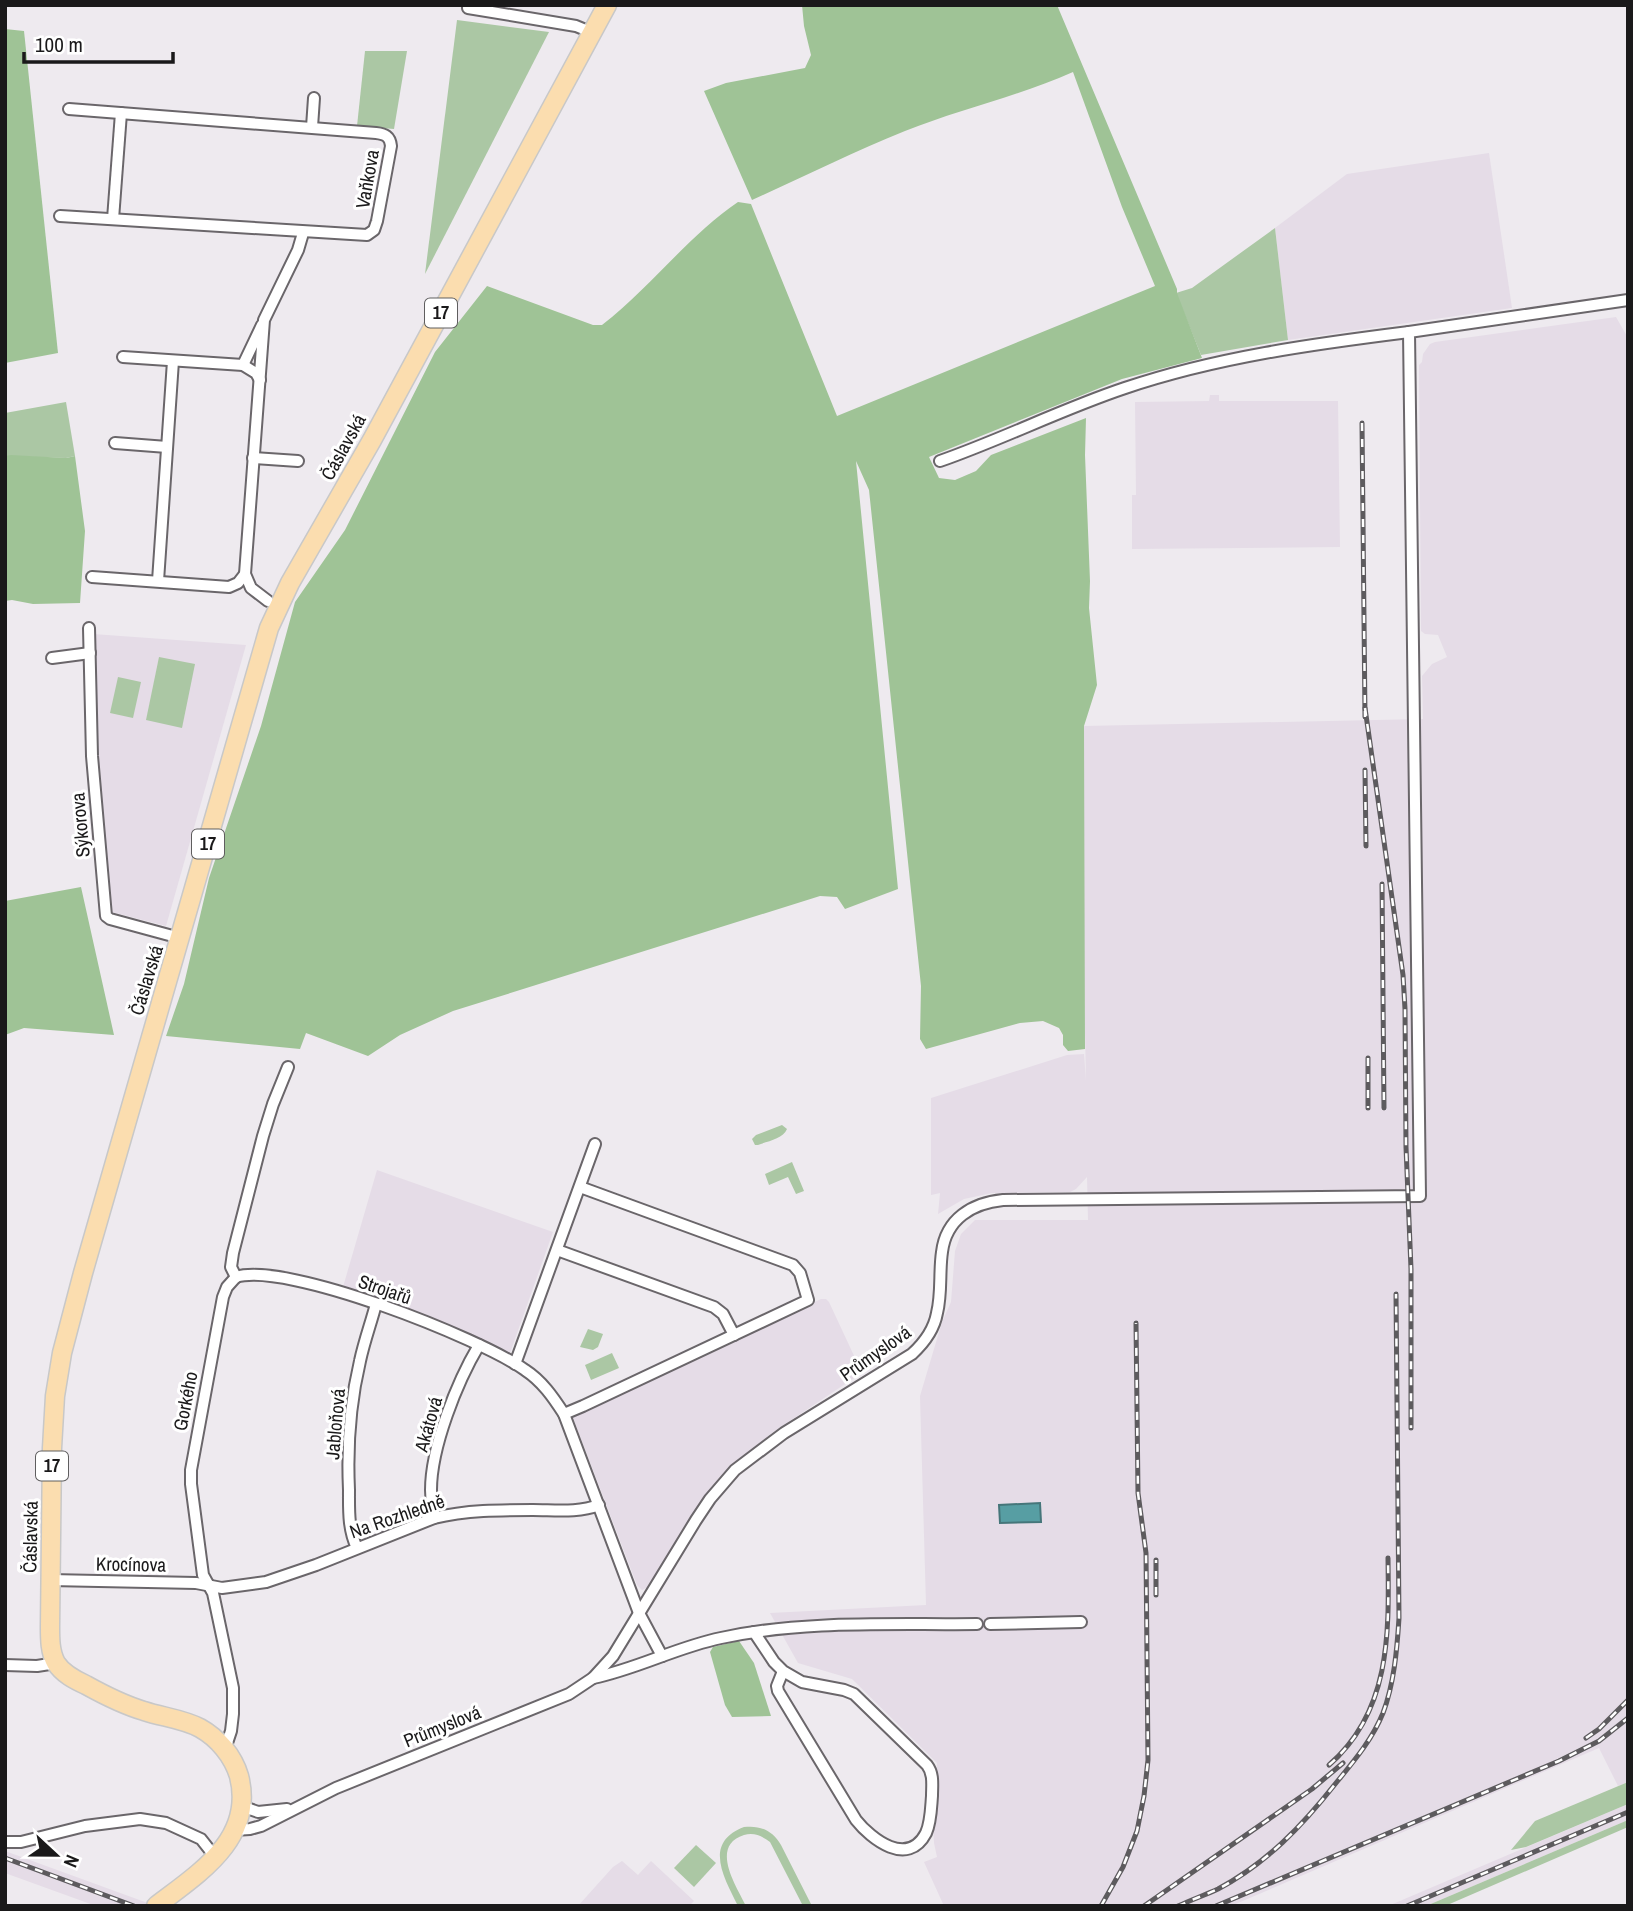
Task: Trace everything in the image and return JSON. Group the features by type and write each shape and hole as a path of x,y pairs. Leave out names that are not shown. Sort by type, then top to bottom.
{"main road":[{"name":"Čáslavská","path":"56,1663 50,1637 50,1580 53,1414 60,1362 274,603 306,555 378,428 607,5"},
{"path":"56,1663 68,1675 104,1695 139,1710 187,1723 202,1730 216,1739 234,1762 239,1777 241,1807 228,1842 215,1858 156,1906"}],"street":[{"path":"468,8 576,26 593,33"},
{"path":"312,127 314,98"},
{"name":"Vaňkova","path":"60,216 303,233 357,236 371,234 377,222 391,146 389,138 381,134 69,109"},
{"path":"113,219 121,113"},
{"path":"243,365 298,250 303,233"},
{"path":"940,461 1090,400 1208,364 1267,352 1628,300"},
{"path":"264,320 245,574 250,588 274,603"},
{"name":"Průmyslová","path":"234,1829 256,1828 336,1788 569,1694 593,1678 613,1656 696,1520 734,1470 784,1433 912,1354 920,1346 931,1330 937,1314 946,1237 958,1218 972,1207 1003,1200 1420,1196 1409,332"},
{"path":"123,357 243,365 257,373 260,381"},
{"path":"158,581 173,361"},
{"path":"115,443 167,447"},
{"path":"254,458 298,461"},
{"path":"229,587 238,583 245,574"},
{"path":"92,577 229,587 274,603"},
{"name":"Sýkorova","path":"89,628 92,756 106,916 180,938"},
{"path":"52,658 90,653"},
{"name":"Gorkého","path":"225,1749 231,1731 233,1688 211,1587 203,1575 191,1470 223,1297 230,1283 236,1278 232,1268 233,1253 263,1136 288,1066"},
{"path":"515,1364 595,1144"},
{"path":"564,1414 808,1300 800,1273 793,1265 580,1187"},
{"path":"556,1250 714,1307 721,1312 734,1335"},
{"name":"Strojařů","path":"236,1278 254,1275 292,1280 376,1304 449,1331 515,1364 537,1379 564,1414 639,1613 662,1656"},
{"name":"Jabloňová","path":"357,1548 350,1527 350,1431 360,1361 376,1304"},
{"name":"Akátová","path":"434,1518 431,1489 438,1446 457,1387 479,1345"},
{"name":"Na Rozhledně","path":"211,1587 239,1587 266,1581 316,1565 446,1515 496,1511 584,1510 599,1505"},
{"name":"Krocínova","path":"50,1580 196,1583 211,1587"},
{"path":"990,1624 1081,1622"},
{"name":"Průmyslová","path":"593,1678 619,1673 711,1640 780,1628 977,1624"},
{"path":"754,1632 783,1671 802,1682 844,1690 854,1695 930,1768 931,1813 927,1830 917,1844 907,1848 890,1848 863,1830 778,1691 783,1671"},
{"path":"5,1665 37,1666 56,1663"},
{"name":"Průmyslová","path":"241,1807 263,1812 284,1810 303,1804"},
{"path":"5,1842 21,1842 85,1826 130,1819 157,1820 182,1831 198,1847 215,1858"}],"shaded area":[{"path":"1489,153 1512,308 1288,340 1275,228 1347,174"},
{"path":"1616,317 1628,338 1628,1782 1618,1786 1599,1748 1231,1906 944,1906 924,1862 937,1857 933,1821 937,1763 852,1679 798,1663 770,1613 926,1605 920,1396 942,1322 951,1302 955,1251 961,1234 975,1220 1088,1220 1087,1177 1070,1192 992,1193 964,1199 938,1214 940,1193 931,1195 931,1098 1067,1055 1084,1054 1086,1080 1083,937 1084,726 1423,719 1422,676 1432,664 1447,657 1438,635 1421,631 1419,365 1423,354 1430,344 1435,342"},
{"path":"1210,395 1219,395 1219,401 1338,401 1340,547 1132,549 1132,495 1136,495 1135,402 1209,401"},
{"path":"93,634 246,645 166,926 112,912 97,756"},
{"path":"377,1170 553,1232 510,1353 437,1320 343,1287"},
{"path":"821,1299 829,1302 856,1360 859,1373 738,1460 705,1496 648,1587 642,1590 637,1585 573,1418"},
{"path":"1628,1804 1628,1820 1426,1906 1388,1906"},
{"path":"5,1851 156,1906 96,1906 5,1873"},
{"path":"622,1861 638,1875 651,1861 694,1901 689,1906 578,1906 613,1867"}],"green space":[{"path":"802,5 1057,5 1177,289 1202,358 1122,379 929,457 939,478 955,480 976,471 991,455 1086,418 1089,608 1097,685 1084,726 1085,1049 1068,1051 1063,1045 1063,1035 1059,1028 1043,1021 1020,1023 926,1049 920,1039 921,986 869,490 856,461 898,889 845,909 837,897 820,896 453,1011 400,1035 368,1056 306,1033 300,1049 166,1036 184,984 209,878 261,726 295,602 345,530 435,352 487,286 593,325 602,325 719,216 738,202 751,204 837,416 1155,286 1122,207 1073,72 905,131 752,200 704,91 726,83 805,68 811,55"},
{"path":"457,20 549,32 425,274"},
{"path":"5,29 24,31 58,353 5,363"},
{"path":"365,51 407,51 394,129 357,126"},
{"path":"1275,228 1288,340 1201,355 1176,293 1192,288"},
{"path":"66,402 75,456 5,456 5,413"},
{"path":"5,456 66,458 75,456 85,531 80,603 33,604 5,601"},
{"path":"159,657 195,664 182,728 146,720"},
{"path":"118,677 141,682 133,718 110,713"},
{"path":"81,887 114,1035 24,1028 5,1035 5,901"},
{"path":"782,1125 787,1129 782,1135 755,1145 752,1139 756,1135"},
{"path":"792,1162 804,1191 796,1194 788,1177 769,1185 765,1174"},
{"path":"588,1329 603,1334 598,1347 593,1350 580,1347"},
{"path":"612,1353 619,1368 591,1380 585,1365"},
{"path":"739,1641 754,1663 771,1716 732,1717 725,1705 710,1652 713,1647"},
{"path":"1628,1782 1628,1804 1526,1847 1511,1850 1535,1821"},
{"path":"1628,1820 1628,1827 1445,1906 1426,1906"},
{"path":"744,1827 761,1828 778,1840 812,1906 803,1906 770,1842 751,1834 734,1840 728,1848 728,1868 746,1906 738,1906 723,1873 720,1852 731,1834"},
{"path":"696,1845 716,1863 694,1887 674,1868"}],"water":[{"path":"1040,1503 1041,1522 1000,1523 999,1505"}],"railway":[{"path":"1362,423 1365,717"},
{"path":"1365,708 1403,975 1411,1269 1411,1428"},
{"path":"1365,770 1366,846"},
{"path":"1382,884 1384,1108"},
{"path":"1368,1058 1368,1108"},
{"path":"1178,1906 1236,1879 1283,1842 1356,1758 1374,1732 1387,1702 1396,1654 1399,1618 1396,1294"},
{"path":"1101,1906 1123,1867 1137,1831 1148,1760 1146,1553 1138,1493 1136,1323"},
{"path":"1329,1765 1349,1744 1365,1720 1375,1696 1386,1642 1388,1558"},
{"path":"1156,1560 1156,1595"},
{"path":"1586,1738 1628,1700"},
{"path":"1216,1906 1559,1761 1599,1741 1628,1718"},
{"path":"1144,1906 1312,1789 1343,1763"},
{"path":"1407,1906 1628,1812"},
{"path":"5,1858 134,1906"}]}
